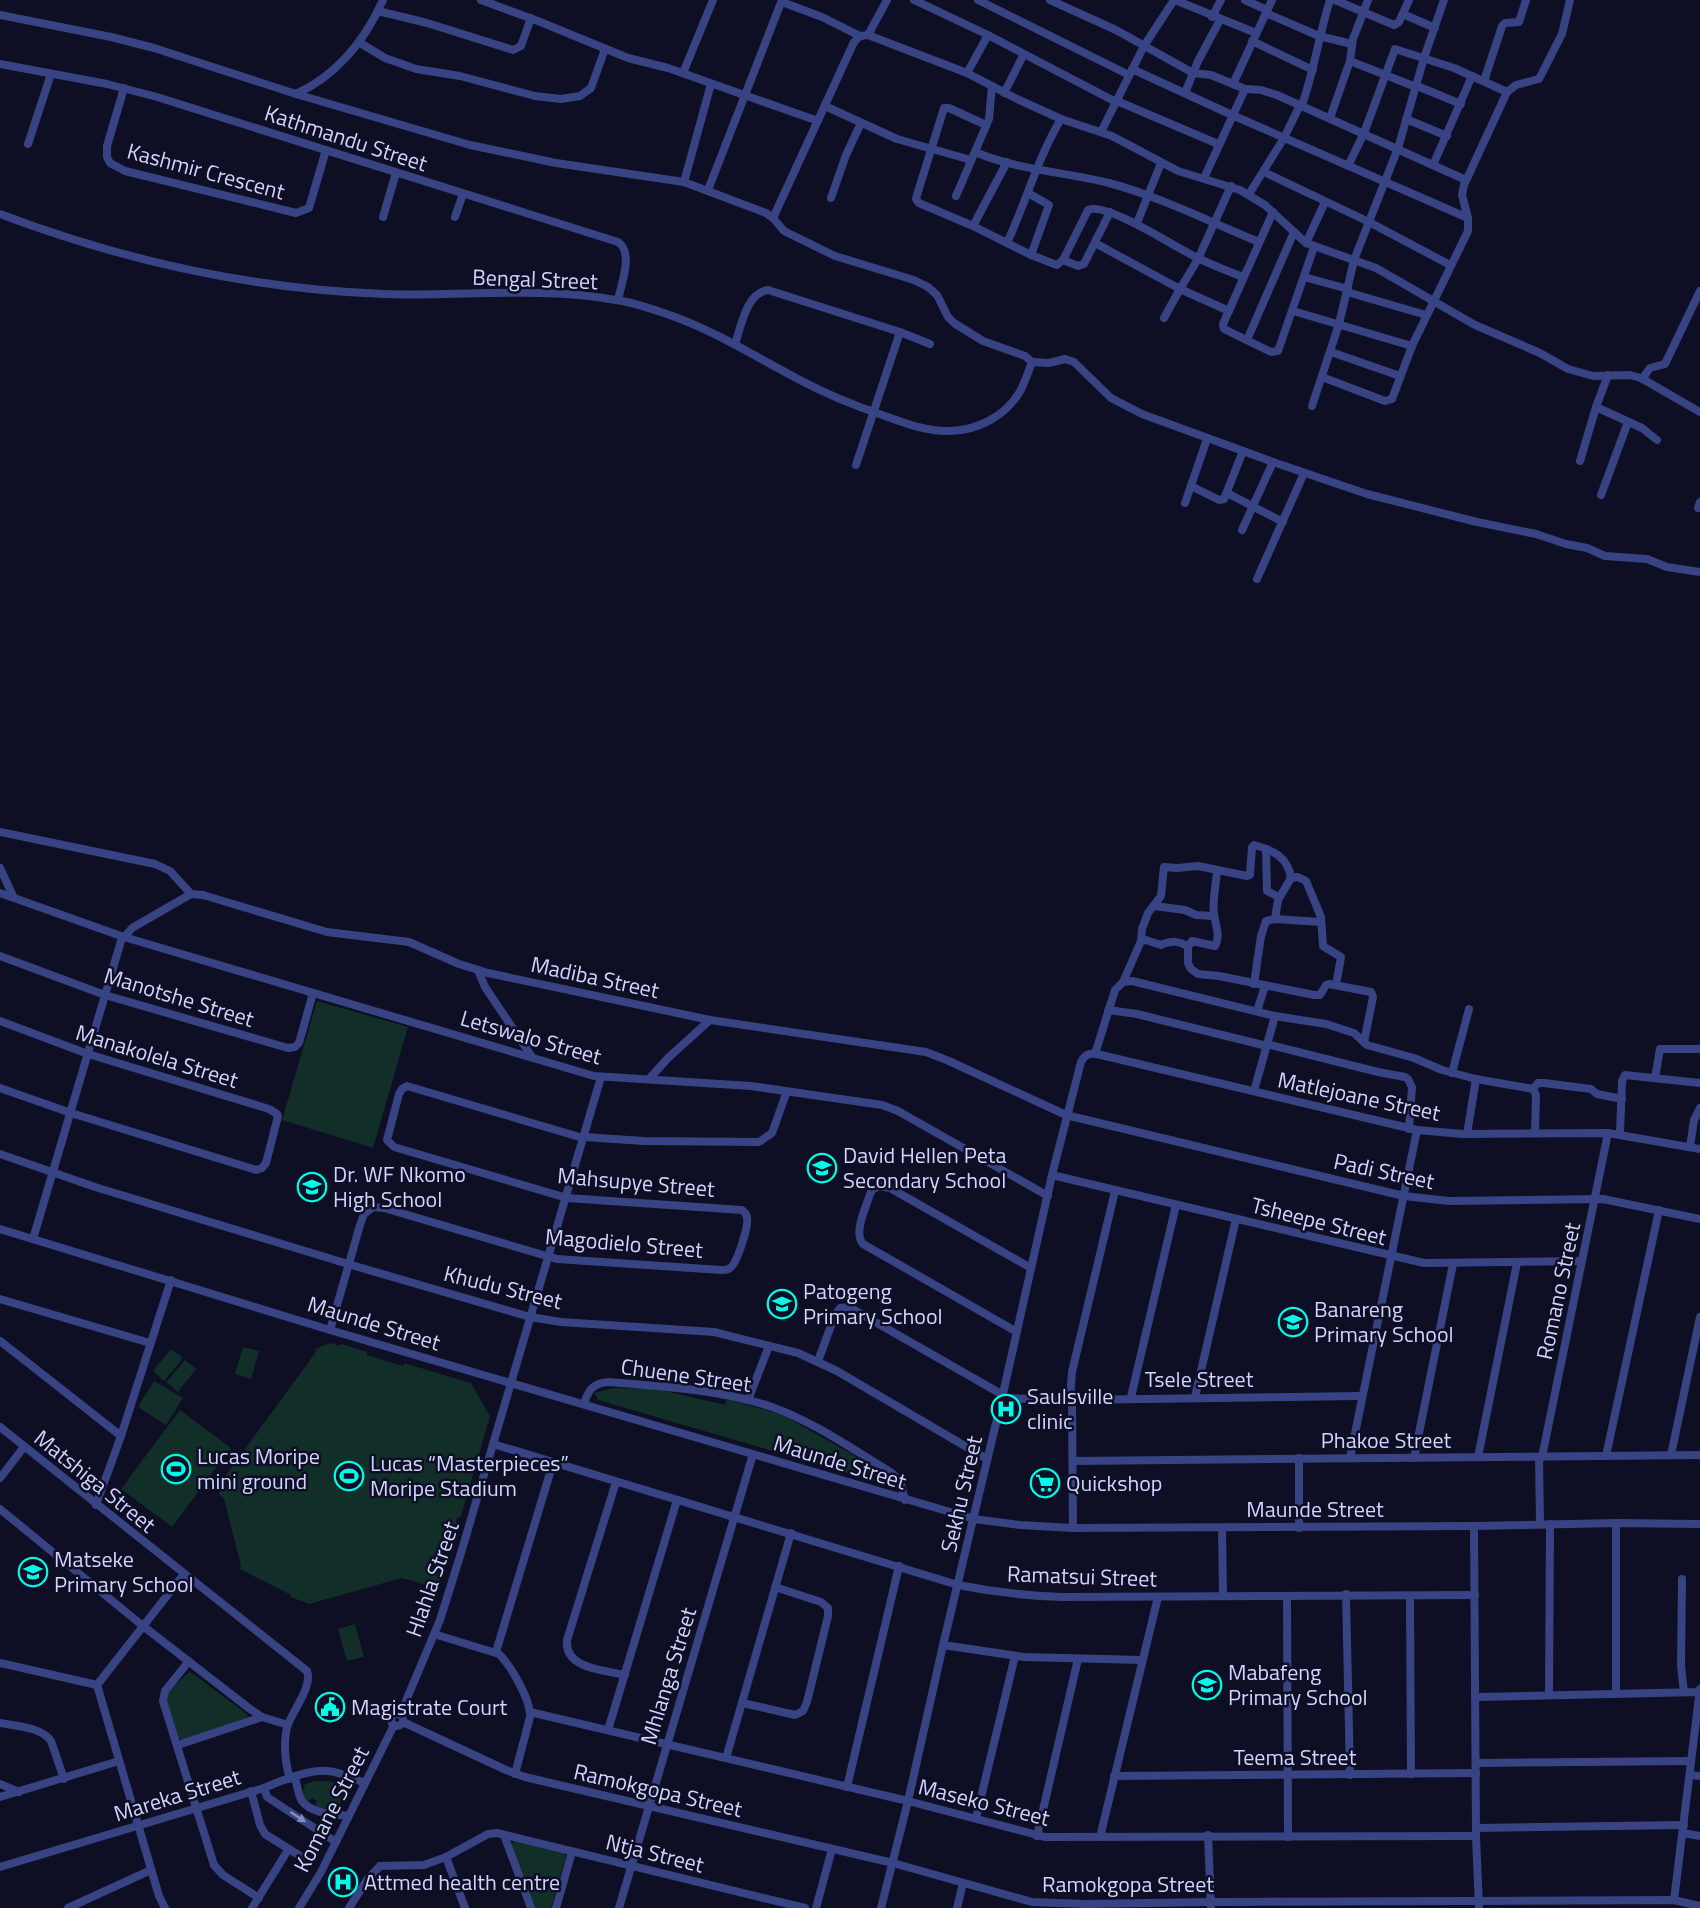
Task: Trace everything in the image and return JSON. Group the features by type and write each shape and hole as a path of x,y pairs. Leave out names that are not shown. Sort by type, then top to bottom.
{"street":[{"path":"296,94 328,75 360,43 384,0"},
{"path":"481,0 639,62 682,73 818,121"},
{"path":"682,73 713,0"},
{"path":"773,218 852,46 864,35 887,0"},
{"path":"914,0 1116,101 1218,144"},
{"path":"978,0 1130,72 1185,93 1468,218"},
{"path":"1050,0 1116,30 1193,73 1211,75 1245,89 1268,91 1466,180"},
{"path":"1101,132 1144,46 1174,0 1254,37 1313,70"},
{"path":"1185,93 1216,18 1221,0"},
{"path":"1245,0 1319,36 1352,44"},
{"path":"1233,84 1272,0"},
{"path":"1249,194 1284,138 1301,105 1313,70 1319,36 1330,0"},
{"path":"1335,0 1394,25 1398,24 1409,0"},
{"path":"1330,118 1368,0"},
{"path":"1312,406 1331,352 1354,260 1398,148 1424,58 1444,0"},
{"path":"1484,81 1502,26 1505,23 1519,22 1526,0"},
{"path":"1322,377 1385,401 1392,399 1412,346 1469,227 1462,195 1466,180 1507,92 1516,85 1539,79 1562,34 1570,0"},
{"path":"708,190 780,1 967,73 1004,93 1141,150 1178,171 1231,186 1249,194 1310,245 1389,274 1475,325 1540,353 1576,372 1593,376 1630,375 1642,379 1700,412"},
{"path":"378,11 427,23 513,50 521,46 531,18"},
{"path":"1403,14 1435,28"},
{"path":"0,15 100,34 154,48 296,94 509,155 684,182 754,207 773,218 784,231 835,256 914,280 928,287 938,295 948,317 954,324 983,340 1018,353 1032,362 1049,363 1065,359 1074,362 1106,394 1142,414 1367,494 1477,522 1536,534 1587,548 1605,556 1647,559 1667,567 1700,572"},
{"path":"967,73 988,35"},
{"path":"360,43 385,58 416,69 460,76 535,96 561,99 580,96 591,88 605,49"},
{"path":"1348,166 1364,133 1395,49 1472,76 1507,92"},
{"path":"1004,93 1024,54"},
{"path":"1350,61 1461,104"},
{"name":"Kathmandu Street","path":"0,64 124,88 611,240 623,246 626,256 618,300"},
{"path":"28,144 51,74"},
{"path":"1434,165 1472,76"},
{"path":"684,182 711,84"},
{"path":"957,196 986,125 990,112 992,86"},
{"name":"Kashmir Crescent","path":"124,88 107,152 110,163 125,171 296,213 309,208 326,150"},
{"path":"1204,178 1245,89"},
{"path":"825,106 897,140 971,160"},
{"path":"986,125 950,108 944,108 929,150 917,195 918,202 1057,265 1063,260 1088,210 1098,208 1137,223 1155,236 1198,259 1243,277"},
{"path":"1008,243 1046,146 1061,118"},
{"path":"1406,118 1447,136"},
{"path":"831,198 861,123"},
{"path":"975,152 1007,162 1111,184 1148,196 1259,242"},
{"path":"973,226 1007,162"},
{"path":"1137,223 1161,163"},
{"path":"383,217 396,172"},
{"path":"1264,172 1369,222 1450,265"},
{"path":"1164,318 1198,259 1231,186"},
{"path":"1028,193 1048,205 1031,255"},
{"path":"455,217 463,194"},
{"path":"1273,212 1243,277 1223,328 1271,352 1278,351 1293,311 1304,277 1310,245 1325,202"},
{"path":"1063,260 1082,265 1110,212"},
{"name":"Bengal Street","path":"0,214 75,241 127,256 234,279 327,291 386,294 558,294 618,300 683,320 820,390 873,412 933,430 965,429 988,421 999,414 1019,393 1032,362"},
{"path":"1247,340 1294,232"},
{"path":"1095,243 1180,289 1229,311"},
{"path":"1304,277 1426,315"},
{"path":"735,345 752,299 761,291 768,290 900,332 930,344"},
{"path":"1642,379 1650,368 1665,364 1700,291"},
{"path":"1293,311 1412,346"},
{"path":"856,465 900,332"},
{"path":"1331,352 1400,376"},
{"path":"1580,461 1608,375"},
{"path":"1596,407 1642,428 1657,440"},
{"path":"1601,495 1628,422"},
{"path":"1185,503 1207,438"},
{"path":"1191,486 1221,500 1224,499 1242,451"},
{"path":"1242,530 1273,462"},
{"path":"1257,579 1304,473"},
{"path":"1227,493 1283,522"},
{"path":"0,831 155,864 170,871 191,894 138,924 124,937 33,1239"},
{"path":"1250,875 1253,845 1283,857 1290,870 1291,878 1279,897 1275,920"},
{"path":"1266,849 1265,880 1268,891 1279,897"},
{"path":"1095,1054 1115,990 1123,982 1141,941 1142,929 1148,913 1160,899 1164,867 1198,866 1243,876 1250,875 1265,880"},
{"path":"0,868 13,896"},
{"path":"1217,871 1214,916 1217,927 1217,945 1207,946 1192,941 1188,947 1188,963 1191,969 1198,974 1317,996 1328,984 1369,991 1373,995 1364,1042"},
{"path":"1291,878 1298,877 1306,881 1319,910 1323,946 1339,956 1341,960 1336,985"},
{"name":"Letswalo Street","path":"0,893 124,937 602,1077 751,1086 873,1103 890,1108 1048,1196"},
{"name":"Madiba Street","path":"191,894 327,932 409,942 478,970 710,1020 926,1052 1066,1115"},
{"path":"1154,906 1185,910 1196,915 1214,916"},
{"path":"1254,984 1264,923 1269,920 1321,922"},
{"path":"1141,941 1146,940 1161,945 1172,941 1188,947"},
{"name":"Manotshe Street","path":"0,956 105,995 291,1048 299,1043 314,993"},
{"path":"478,970 485,987 532,1057"},
{"path":"1123,982 1132,981 1275,1016 1313,1021 1359,1036 1370,1046 1414,1058 1452,1073 1533,1089"},
{"path":"1257,1011 1264,986"},
{"path":"1452,1073 1469,1009"},
{"path":"1108,1010 1137,1014 1408,1079 1412,1087 1413,1129 1404,1196 1350,1458"},
{"path":"1254,1091 1275,1016"},
{"path":"649,1079 668,1058 710,1020"},
{"name":"Manakolela Street","path":"0,1022 88,1054 272,1111 278,1116 264,1166 260,1169 253,1169 71,1113"},
{"path":"1655,1078 1660,1049 1700,1049"},
{"name":"Matlejoane Street","path":"1086,1055 1095,1054 1413,1129 1467,1134 1608,1133 1700,1149"},
{"name":"Sekhu Street","path":"881,1908 1003,1396 1066,1115 1081,1062 1086,1055"},
{"path":"1620,1134 1622,1081 1625,1075 1700,1083"},
{"name":"Hlahla Street","path":"399,1720 434,1634 461,1553 602,1077"},
{"path":"1467,1134 1476,1079"},
{"path":"1533,1089 1538,1083 1544,1083 1591,1089 1596,1094 1622,1099"},
{"name":"Mahsupye Street","path":"584,1137 411,1086 402,1089 387,1137 391,1145 567,1198 738,1208 745,1212 748,1219 743,1239"},
{"path":"0,1088 71,1113"},
{"path":"1533,1089 1536,1095 1535,1133"},
{"path":"584,1137 644,1141 759,1142 772,1133 787,1091"},
{"path":"1690,1147 1694,1120 1700,1108"},
{"name":"Padi Street","path":"1066,1115 1404,1196 1449,1202 1615,1200 1700,1219"},
{"name":"Romano Street","path":"1540,1524 1541,1457 1608,1133"},
{"name":"Khudu Street","path":"0,1154 348,1264 530,1317 561,1322 708,1331 798,1353 818,1361 987,1459"},
{"name":"Tsheepe Street","path":"1052,1175 1424,1263 1582,1262"},
{"path":"1017,1332 867,1247 860,1240 859,1232 870,1194 876,1187 890,1188 1031,1268"},
{"path":"1073,1528 1072,1372 1115,1191"},
{"path":"1131,1397 1176,1205"},
{"name":"Magodielo Street","path":"348,1264 362,1218 369,1210 378,1207 548,1257 726,1270 735,1262 743,1239"},
{"path":"1606,1456 1659,1210"},
{"path":"1195,1397 1236,1219"},
{"name":"Maunde Street","path":"0,1229 330,1330 974,1519 1020,1525 1073,1528 1700,1524"},
{"path":"1478,1457 1517,1263"},
{"path":"330,1330 348,1264"},
{"path":"1414,1458 1453,1264"},
{"path":"96,1505 121,1436 171,1280"},
{"path":"0,1299 150,1343"},
{"path":"818,1361 837,1311 849,1307 1003,1396"},
{"path":"1671,1455 1700,1317"},
{"path":"0,1341 121,1436"},
{"path":"748,1400 769,1346"},
{"name":"Chuene Street","path":"584,1404 591,1388 601,1383 689,1389 772,1407 797,1418 892,1473 900,1481 905,1500"},
{"name":"Tsele Street","path":"1003,1396 1071,1400 1131,1397 1361,1396"},
{"name":"Matshiga Street","path":"0,1427 304,1667 309,1680 288,1725 285,1753 300,1797 306,1804 327,1813 348,1815"},
{"name":"Ramatsui Street","path":"493,1444 958,1585 1044,1597 1475,1595"},
{"path":"0,1478 24,1447"},
{"name":"Mhlanga Street","path":"620,1907 648,1805 753,1454"},
{"name":"Phakoe Street","path":"1073,1461 1700,1455"},
{"path":"1299,1458 1299,1528"},
{"path":"496,1652 553,1463"},
{"path":"616,1482 567,1640 567,1649 570,1657 578,1663 625,1676"},
{"path":"608,1730 677,1500"},
{"path":"0,1509 143,1626 262,1717 288,1725"},
{"path":"1616,1523 1616,1694"},
{"path":"1549,1695 1550,1524"},
{"path":"1474,1526 1478,1904"},
{"path":"1222,1528 1222,1596"},
{"path":"726,1758 791,1533"},
{"path":"846,1787 900,1566"},
{"path":"97,1685 184,1574"},
{"path":"1682,1580 1681,1666 1684,1692"},
{"path":"742,1703 795,1715 803,1712 807,1702 828,1608 821,1602 775,1587"},
{"path":"1346,1594 1350,1775"},
{"path":"1287,1596 1288,1837"},
{"path":"1410,1596 1411,1774"},
{"path":"1100,1837 1158,1597"},
{"path":"434,1634 496,1652 505,1660 527,1698 530,1712 515,1774"},
{"path":"943,1645 1015,1656 1142,1660"},
{"path":"976,1818 1015,1656"},
{"path":"1037,1836 1078,1659"},
{"path":"189,1661 163,1694 195,1808 218,1871 259,1898"},
{"path":"0,1663 97,1685"},
{"path":"97,1685 151,1870 165,1908"},
{"path":"1477,1697 1700,1691 1674,1900"},
{"name":"Maseko Street","path":"530,1712 908,1801 1052,1838 1208,1835 1288,1837 1684,1829 1700,1836"},
{"path":"178,1745 262,1717"},
{"name":"Ramokgopa Street","path":"399,1720 515,1774 892,1863 963,1882 1022,1904 1085,1906 1606,1904 1674,1900 1700,1906"},
{"name":"Komane Street","path":"299,1908 321,1872 348,1815 399,1720"},
{"path":"0,1723 35,1730 48,1736 64,1779"},
{"path":"0,1797 119,1761"},
{"path":"1476,1763 1691,1761"},
{"name":"Mareka Street","path":"0,1867 293,1778 330,1771 365,1783"},
{"name":"Teema Street","path":"1114,1776 1476,1773"},
{"path":"1690,1775 1700,1776"},
{"path":"0,1784 19,1792"},
{"path":"264,1788 267,1797 336,1842"},
{"path":"251,1791 261,1830 269,1838 308,1861"},
{"path":"349,1908 367,1880 380,1866 414,1866 446,1857 488,1834 500,1834 531,1908"},
{"name":"Ntja Street","path":"500,1834 804,1908"},
{"path":"1208,1835 1211,1905"},
{"path":"816,1908 832,1849"},
{"path":"252,1908 288,1850"},
{"path":"555,1908 572,1852"},
{"path":"446,1857 465,1908"},
{"path":"68,1908 151,1870"},
{"path":"957,1908 963,1882"}],"green space":[{"path":"317,1001 408,1027 373,1148 282,1120"},
{"name":"Lucas “Masterpieces” Moripe Stadium","path":"335,1343 336,1346 342,1344 367,1352 367,1355 403,1366 404,1363 471,1383 490,1416 461,1516 456,1521 458,1522 455,1533 446,1538 442,1550 444,1552 439,1560 440,1583 430,1586 402,1578 309,1604 291,1597 240,1569 241,1565 224,1499 219,1494 220,1483 316,1352 315,1349"},
{"path":"243,1347 259,1351 251,1379 235,1374"},
{"path":"171,1349 183,1358 164,1381 153,1371"},
{"path":"185,1360 196,1369 178,1392 166,1382"},
{"path":"154,1381 183,1398 166,1425 138,1407"},
{"path":"613,1388 656,1389 725,1405 727,1399 776,1413 894,1478 896,1485 892,1486 598,1400 594,1393"},
{"name":"Lucas Moripe mini ground","path":"180,1410 231,1448 172,1527 121,1489"},
{"path":"355,1624 364,1657 347,1661 338,1629"},
{"path":"189,1672 247,1714 247,1719 185,1741 178,1738 165,1695"},
{"path":"315,1781 332,1782 342,1789 344,1794 338,1809 319,1808 315,1805 317,1801 312,1798 309,1801 304,1799 305,1784"},
{"path":"516,1840 565,1853 551,1908 534,1908 511,1844"}],"place":[{"name":"David Hellen Peta Secondary School","path":"822,1168"},
{"name":"Dr. WF Nkomo High School","path":"312,1187"},
{"name":"Patogeng Primary School","path":"782,1304"},
{"name":"Banareng Primary School","path":"1293,1322"},
{"name":"Saulsville clinic","path":"1006,1409"},
{"name":"Lucas Moripe mini ground","path":"176,1469"},
{"name":"Lucas “Masterpieces” Moripe Stadium","path":"349,1476"},
{"name":"Quickshop","path":"1045,1483"},
{"name":"Matseke Primary School","path":"33,1572"},
{"name":"Mabafeng Primary School","path":"1207,1685"},
{"name":"Magistrate Court","path":"330,1707"},
{"name":"Attmed health centre","path":"343,1882"}]}
